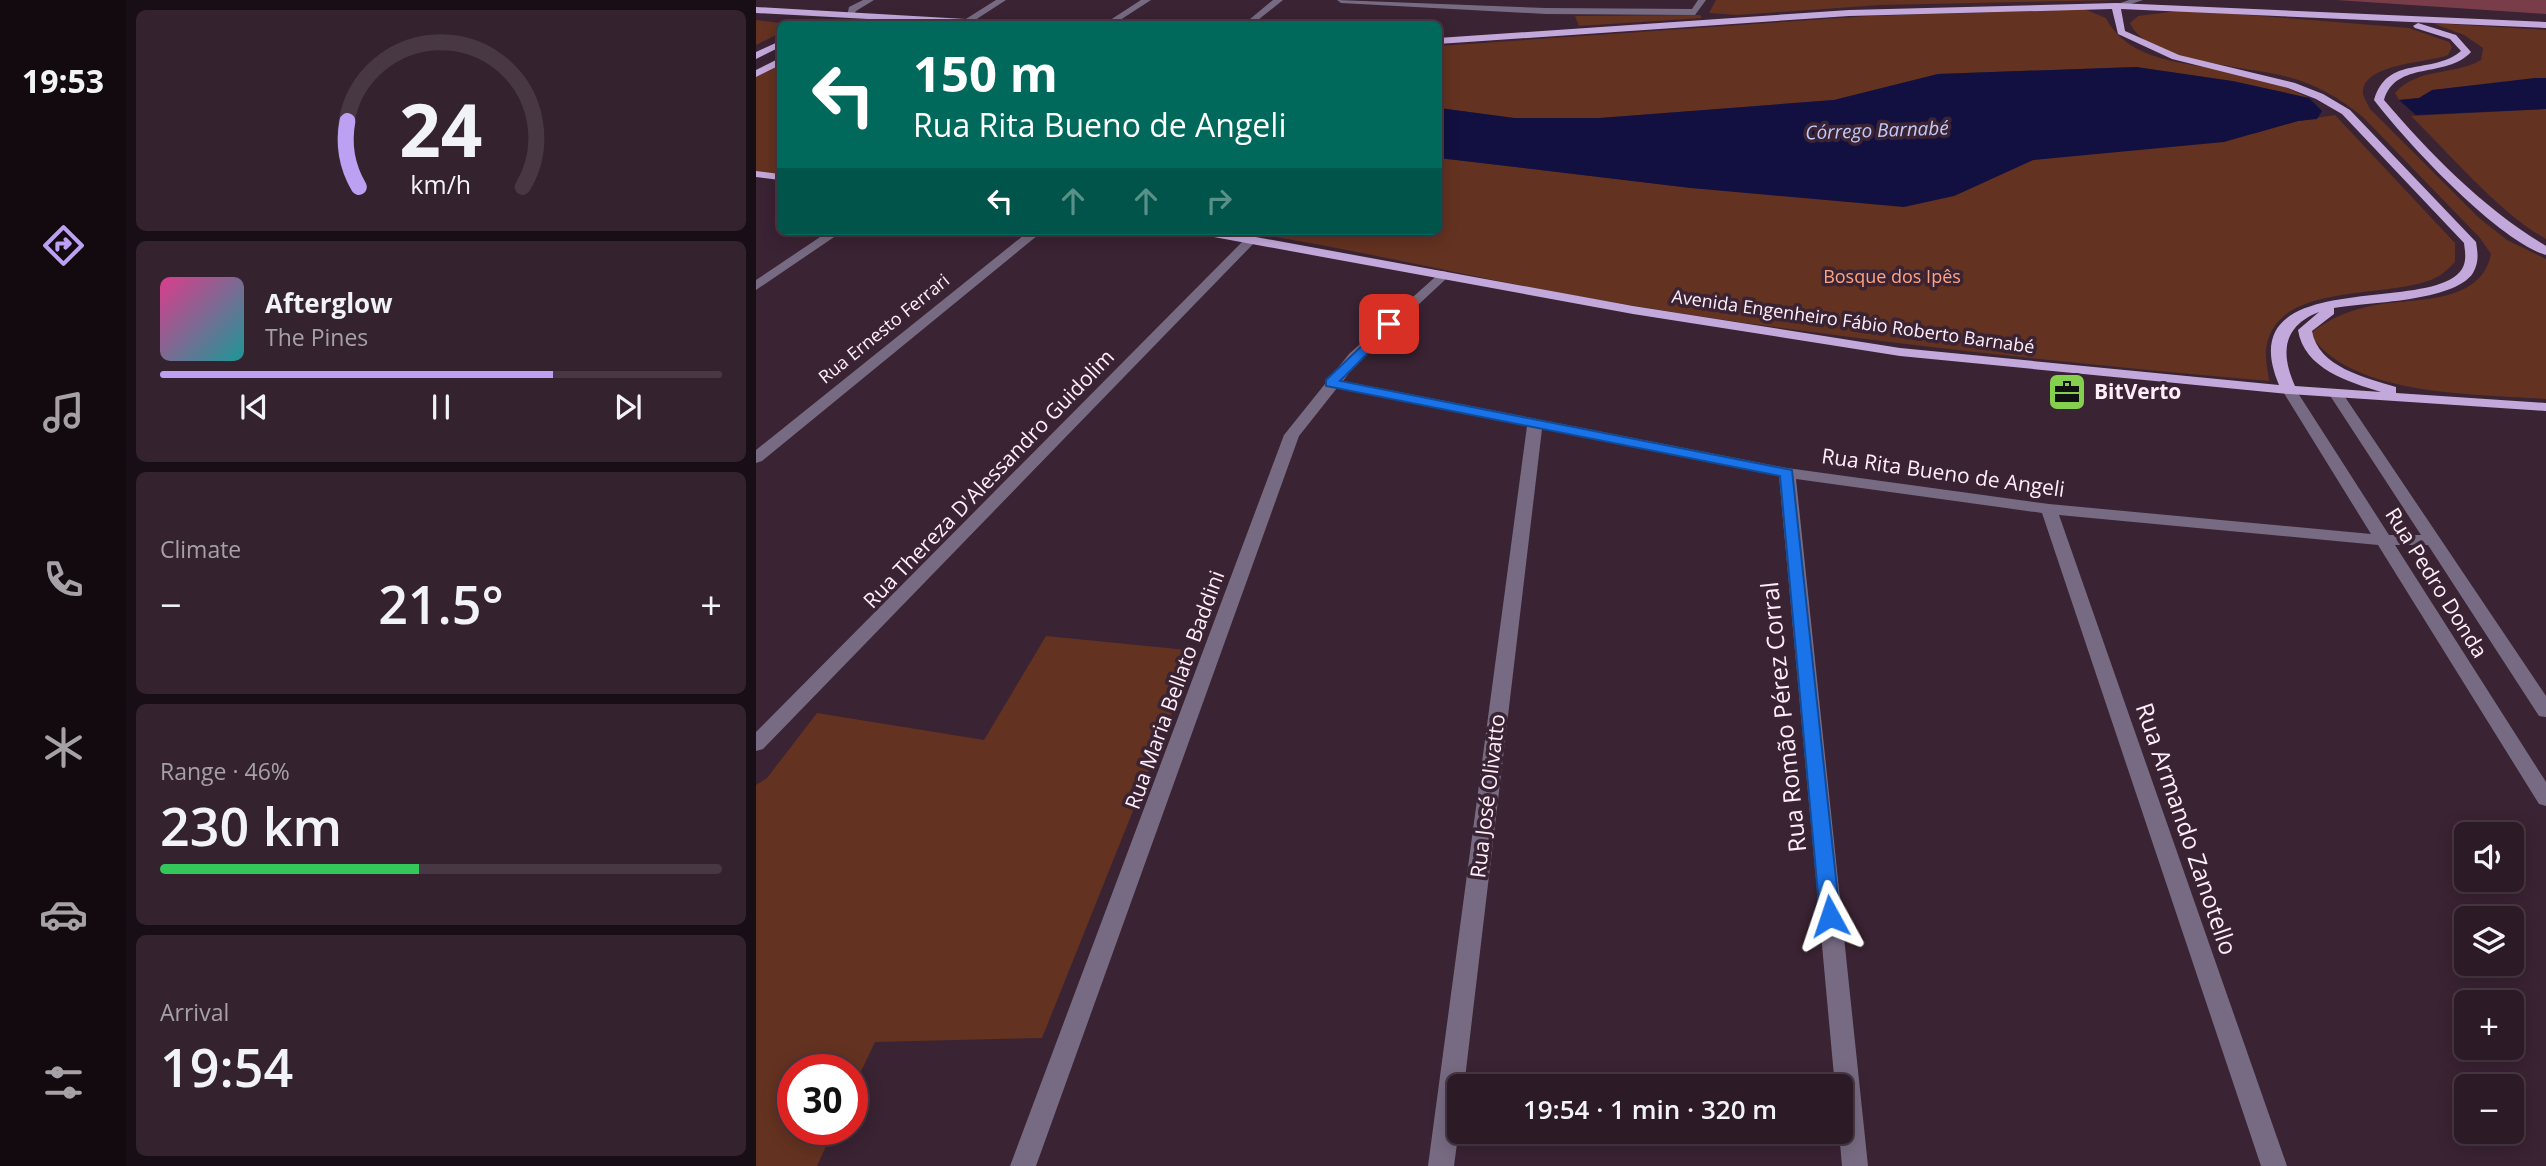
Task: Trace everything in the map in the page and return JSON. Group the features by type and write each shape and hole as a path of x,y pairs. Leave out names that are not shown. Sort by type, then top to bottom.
{"main road":[{"path":"2120,18 2181,3 2546,26"},
{"path":"2116,6 2121,32 2164,55 2275,78 2327,98 2346,112 2470,242 2474,255 2472,264 2467,273 2454,282 2414,294 2337,305 2304,314 2284,330 2279,342 2280,360 2289,390"},
{"path":"1442,41 1888,10 2164,6"},
{"path":"756,10 952,21"},
{"path":"2316,13 2346,20 2419,26 2450,36 2461,43 2466,52 2461,58 2396,75 2380,92 2379,100 2487,210 2518,236 2546,251"},
{"path":"829,21 850,14"},
{"path":"842,21 850,14"},
{"path":"756,17 793,21"},
{"path":"756,47 777,36"},
{"path":"756,56 777,46"},
{"path":"756,66 777,56"},
{"path":"756,74 777,63"},
{"path":"756,174 777,177"},
{"path":"756,183 777,185"},
{"name":"Avenida Engenheiro Fábio Roberto Barnabé","path":"1224,235 1633,310 1900,352 2289,390 2546,407"},
{"path":"2337,305 2305,330 2307,345 2325,363 2360,380 2418,399"}],"street":[{"path":"850,14 852,9 870,0"},
{"path":"968,21 1003,0"},
{"path":"1114,21 1147,0"},
{"path":"1252,21 1279,0"},
{"path":"1341,0 1546,11 1695,12 1702,0"},
{"path":"1546,11 1555,0"},
{"path":"2116,6 2139,0"},
{"path":"756,286 831,235"},
{"name":"Rua Ernesto Ferrari","path":"756,458 1032,235"},
{"name":"Rua Thereza D'Alessandro Guidolim","path":"756,744 1251,240"},
{"name":"Rua Maria Bellato Baddini","path":"1023,1166 1199,694 1292,435 1331,383 1442,275"},
{"name":"Rua Rita Bueno de Angeli","path":"1331,383 1787,473 2049,509 2383,540 2431,540"},
{"name":"Rua Pedro Donda","path":"2289,390 2546,799"},
{"name":"Rua Pedro Donda","path":"2336,394 2546,711"},
{"name":"Rua José Olivatto","path":"1441,1166 1535,425"},
{"name":"Rua Romão Pérez Corral","path":"1787,473 1855,1166"},
{"name":"Rua Armando Zanotello","path":"2049,509 2274,1166"}],"green space":[{"path":"1716,0 2121,0 1880,5 1737,15 1709,13"},
{"path":"2084,9 2106,18 2116,33 2144,52 2261,79 2309,98 2232,81 2136,67 1938,74 1834,100 1600,118 1514,118 1442,108 1442,46 1869,16"},
{"path":"2185,10 2409,28 2449,42 2452,47 2448,55 2384,70 2365,84 2363,94 2370,109 2478,217 2507,240 2546,259 2546,399 2418,388 2385,381 2354,370 2329,355 2310,334 2325,323 2366,307 2444,296 2460,291 2485,271 2491,254 2480,238 2363,117 2337,98 2288,77 2200,61 2177,54 2140,36 2130,23 2138,16"},
{"path":"1700,15 1702,18 1579,26 1575,16"},
{"path":"756,20 777,23 777,34 756,45"},
{"path":"2432,23 2546,30 2546,78 2433,90 2419,98 2399,100 2395,93 2414,79 2481,60 2483,48 2464,35"},
{"path":"777,66 777,174 756,172 756,77"},
{"path":"2546,109 2546,239 2493,199 2411,116"},
{"name":"Bosque dos Ipês","path":"2335,115 2455,243 2455,262 2439,276 2420,283 2342,295 2294,309 2277,323 2267,344 2269,381 1948,349 1709,318 1580,297 1262,235 1442,235 1442,158 1691,188 1954,196 2033,160 2256,133 2298,121"},
{"path":"1046,636 1197,651 1042,1038 875,1042 868,1057 868,1054 777,1054 777,1145 827,1145 817,1166 756,1166 756,785 767,778 817,713 984,740"}],"water":[{"name":"Córrego Barnabé","path":"2136,67 2232,81 2309,98 2322,111 2317,119 2298,121 2224,142 2033,160 1954,196 1904,207 1691,188 1442,158 1442,108 1514,118 1600,118 1834,100 1938,74"},
{"path":"2546,78 2546,109 2416,115 2399,100 2419,98 2432,90"}],"place":[{"name":"BitVerto","path":"2067,392"}],"route":[{"path":"1389,324 1354,356 1331,383 1787,473 1830,916"}]}
